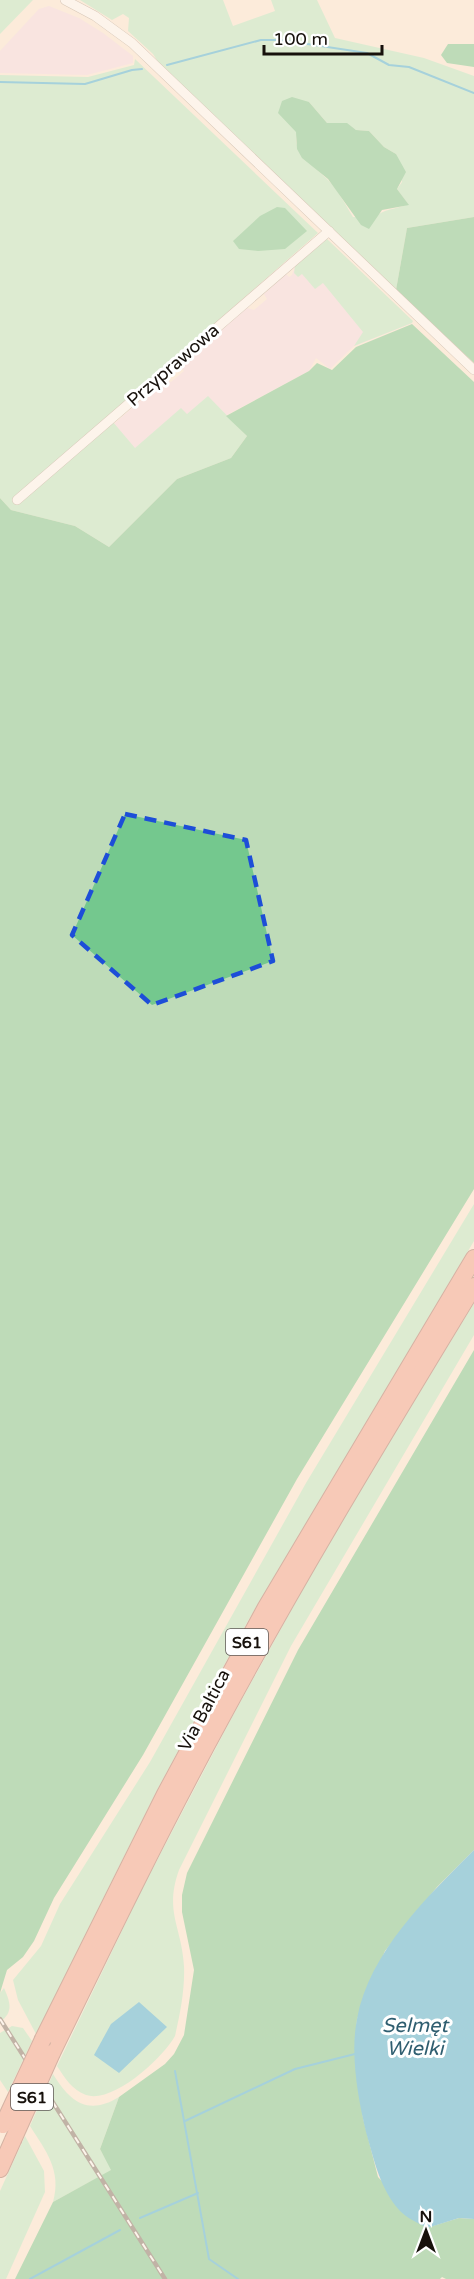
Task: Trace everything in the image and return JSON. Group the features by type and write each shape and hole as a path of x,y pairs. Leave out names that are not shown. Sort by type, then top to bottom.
{"highway":[{"name":"Via Baltica","path":"0,2169 5,2133 159,1805 260,1618 326,1503 474,1258"},
{"name":"Via Baltica","path":"47,2046 222,1717 339,1508 474,1286"}],"street":[{"path":"65,0 114,28 144,54 474,370"},
{"name":"Przyprawowa","path":"17,500 329,231"}],"highlighted area":[{"path":"125,814 246,840 273,961 152,1005 72,935"}],"shaded area":[{"path":"49,6 79,18 103,33 133,56 133,63 87,75 0,73 0,51 39,9"},
{"path":"325,240 412,323 354,346 330,369 316,358 309,371 227,415 173,479 108,429 164,380 171,382 184,371 180,366 247,308 254,310 267,299 264,294 286,274 289,277 292,275 295,266"}],"green space":[{"path":"0,0 33,0 0,34"},
{"path":"80,0 223,0 233,26 275,11 271,0 317,0 335,38 424,58 474,76 474,217 407,228 396,290 158,62 153,54 128,31 129,18 123,14 112,20","holes":["309,102 327,123 347,124 356,130 369,131 384,147 396,154 402,182 397,189 408,204 386,211 374,218 353,217 334,186 305,159 297,145 299,129"]},
{"path":"448,44 474,44 474,67 447,63 441,55"},
{"path":"135,59 318,233 14,499 19,504 113,422 135,448 181,408 187,414 208,396 247,436 231,458 177,479 109,547 75,526 11,510 0,498 0,75 88,77 134,65"},
{"path":"292,97 309,102 327,123 347,123 356,130 369,131 384,147 396,154 406,172 397,189 409,205 382,210 369,229 361,225 328,179 302,158 297,149 296,132 278,113 282,101"},
{"path":"277,207 285,208 307,231 285,249 258,251 239,249 233,241 260,216"},
{"path":"474,217 474,363 396,290 407,228"},
{"path":"327,239 413,321 412,323 354,346 363,332 323,283 315,289 302,274 298,277 294,273 295,266"},
{"path":"412,324 474,382 474,1189 297,1479 143,1755 54,1898 34,1941 23,1957 7,1970 0,1993 0,498 11,510 75,526 109,547 177,479 231,458 247,436 226,416 309,371 317,363 332,370 356,347"},
{"path":"474,1204 474,1241 249,1619 156,1792 36,2034 18,2000 13,1980 41,1946 60,1904 150,1762 306,1483"},
{"path":"474,1303 474,1335 291,1646 179,1870 173,1897 173,1909 183,1952 184,1975 182,2002 175,2036 149,2067 123,2086 110,2093 97,2096 81,2093 69,2083 57,2066 142,1889 231,1719 329,1542"},
{"path":"474,1350 474,1850 437,1887 385,1951 357,2019 355,2054 363,2118 378,2177 426,2228 459,2218 474,2219 474,2279 442,2277 440,2279 15,2279 53,2202 111,2170 100,2149 119,2097 165,2064 174,2054 184,2035 194,1970 182,1912 182,1895 187,1873 298,1650"},
{"path":"4,1988 10,2006 9,2011 0,2022 0,1993"},
{"path":"12,2026 23,2028 32,2041 8,2092 0,2080 0,2033"},
{"path":"53,2074 66,2092 81,2103 98,2105 119,2097 100,2149 112,2170 53,2202 54,2171 47,2153 30,2126"},
{"path":"25,2136 44,2171 45,2192 6,2279 0,2279 0,2191"}],"water":[{"name":"Selmęt Wielki","path":"474,1850 474,2219 459,2218 427,2228 400,2211 387,2193 378,2174 366,2132 358,2091 355,2033 364,1994 387,1948 420,1906"},
{"path":"139,2002 167,2027 119,2073 94,2055 111,2024"}],"waterway":[{"path":"167,65 261,40 281,40 367,53 389,65 409,67 474,93"},
{"path":"0,82 85,84 142,69"},
{"path":"185,2121 295,2069 355,2054"},
{"path":"175,2071 209,2259 238,2279"},
{"path":"140,2218 198,2193"},
{"path":"30,2279 120,2230"}],"railway":[{"path":"0,2019 165,2279"}]}
